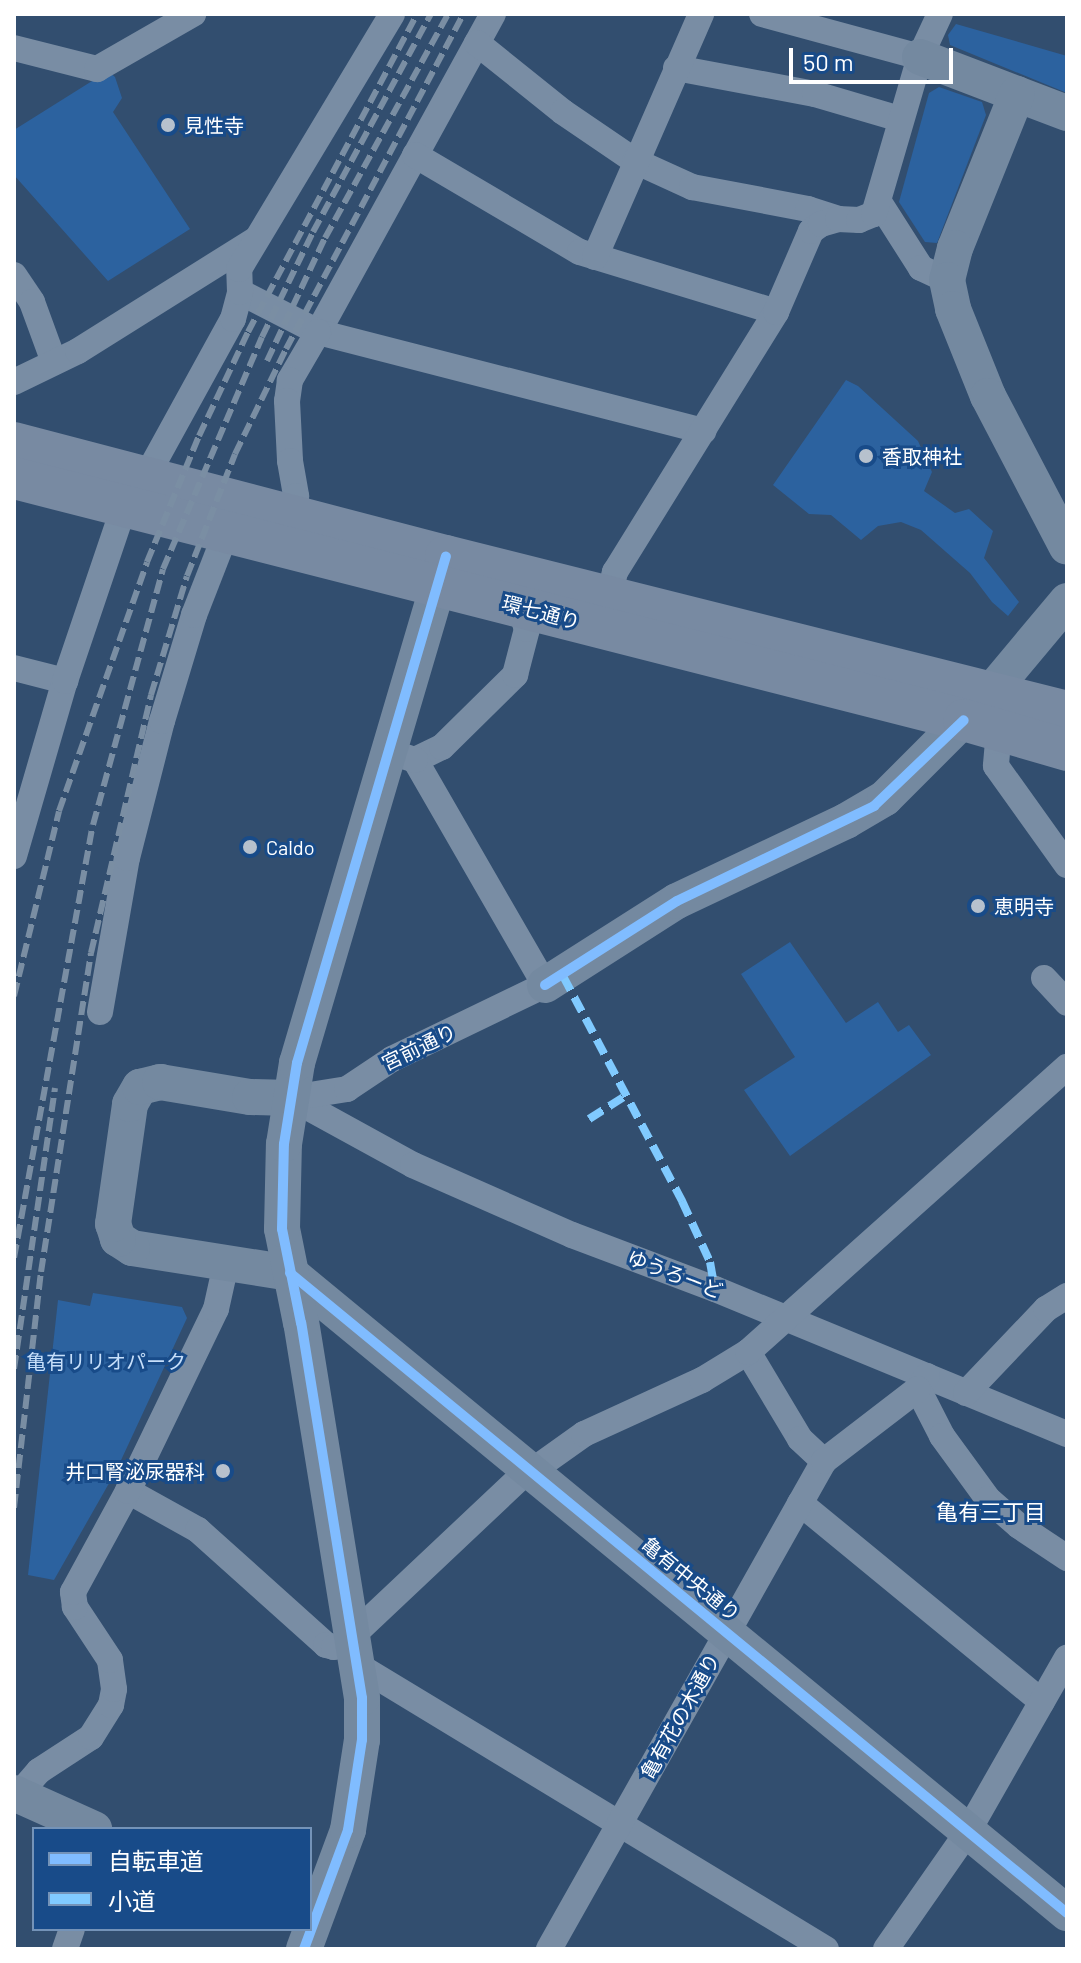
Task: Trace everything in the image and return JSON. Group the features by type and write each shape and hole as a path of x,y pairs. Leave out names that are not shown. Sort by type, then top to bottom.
{"main road":[{"name":"環七通り","path":"14,443 226,533 609,596 984,715 1067,750"},
{"name":"環七通り","path":"14,478 292,515 443,571 519,606 984,715 1067,712"}],"street":[{"path":"14,48 97,69 193,14"},
{"path":"14,856 65,681 135,492 233,319 240,292 239,269 392,14"},
{"path":"292,515 296,496 290,461 287,401 290,380 493,14"},
{"path":"595,257 701,14"},
{"path":"762,14 920,57 1067,113"},
{"path":"477,43 563,112 635,161 692,187 808,209 838,219 859,220 874,214 879,202 920,57 940,14"},
{"path":"676,68 815,94 900,119"},
{"path":"1017,94 955,248 947,280 953,309 988,396 1067,547"},
{"path":"415,155 580,252 776,312"},
{"path":"879,202 921,268 947,280"},
{"path":"609,596 615,572 776,312 811,231 838,219"},
{"path":"14,382 78,351 258,238"},
{"path":"14,275 32,302 54,362"},
{"path":"240,292 318,332 704,431"},
{"path":"100,1012 127,858 162,721 194,615 226,533"},
{"path":"312,1930 340,1854 354,1804 362,1740 355,1648 282,1229 281,1188 297,1063 402,756 443,571"},
{"path":"402,756 545,985 677,901 874,806 984,715 1067,601"},
{"path":"402,756 442,747 515,675 527,629 519,606"},
{"path":"14,668 65,681"},
{"path":"984,715 996,766 1067,865"},
{"path":"1044,978 1067,1003"},
{"name":"宮前通り","path":"291,1098 347,1089 392,1059 545,985"},
{"path":"355,1648 530,1470 584,1434 702,1380 748,1352 1067,1067"},
{"path":"290,1273 132,1248 118,1239 113,1224 130,1104 140,1087 160,1082 250,1097 291,1098"},
{"name":"ゆうろーど","path":"291,1098 452,1183 784,1320 923,1382 966,1393 1067,1434"},
{"path":"90,1827 16,1794 39,1771 91,1737 111,1705 114,1689 110,1660 72,1599 76,1582 128,1491 216,1309 226,1264"},
{"name":"亀有中央通り","path":"290,1273 1067,1913"},
{"path":"966,1393 1046,1309 1067,1296"},
{"path":"748,1352 800,1439 824,1461"},
{"path":"923,1382 942,1436 988,1499 1019,1526 1067,1558"},
{"name":"亀有花の木通り","path":"549,1949 824,1461 923,1382"},
{"path":"128,1491 198,1530 326,1645 355,1648 619,1824 826,1949"},
{"path":"800,1503 1042,1702"},
{"path":"886,1949 967,1833 1067,1658"}],"green space":[{"path":"956,24 1067,56 1067,93 950,45 948,35"},
{"path":"108,71 115,77 122,98 113,112 190,229 108,281 14,175 14,130"},
{"path":"939,87 982,102 986,115 937,243 925,242 899,202 929,93"},
{"path":"846,380 858,386 918,441 932,472 924,491 955,513 969,509 993,531 984,558 1019,602 1008,616 992,602 970,573 921,530 901,522 878,526 861,540 831,515 809,514 773,485"},
{"path":"790,942 846,1023 878,1002 898,1032 909,1025 931,1055 790,1156 744,1090 795,1057 741,974"},
{"name":"亀有リリオパーク","path":"93,1293 182,1307 187,1318 116,1471 54,1580 28,1575 58,1300 90,1306"}],"railway":[{"path":"14,996 59,811 147,562 199,436 248,332 417,14"},
{"path":"14,1258 93,825 163,569 262,337 313,232 431,14"},
{"path":"267,361 325,238 448,14"},
{"path":"14,1508 41,1272 91,953 151,695 187,576 235,454 286,349 463,14"},
{"path":"14,1369 55,1088"}],"marked path":[{"path":"563,976 682,1201 710,1262 715,1289"},
{"path":"589,1119 627,1095"}],"cycle path":[{"path":"312,1927 348,1830 362,1740 362,1698 301,1323 282,1229 284,1144 297,1063 446,556"},
{"path":"545,985 677,901 874,806 964,720"},
{"path":"290,1273 1067,1913"},
{"path":"304,1949 311,1931"}],"place":[{"name":"見性寺","path":"168,125"},
{"name":"香取神社","path":"866,456"},
{"name":"Caldo","path":"250,847"},
{"name":"恵明寺","path":"978,906"},
{"name":"井口腎泌尿器科","path":"223,1471"}],"district":[{"name":"亀有三丁目","path":"991,1512"}]}
